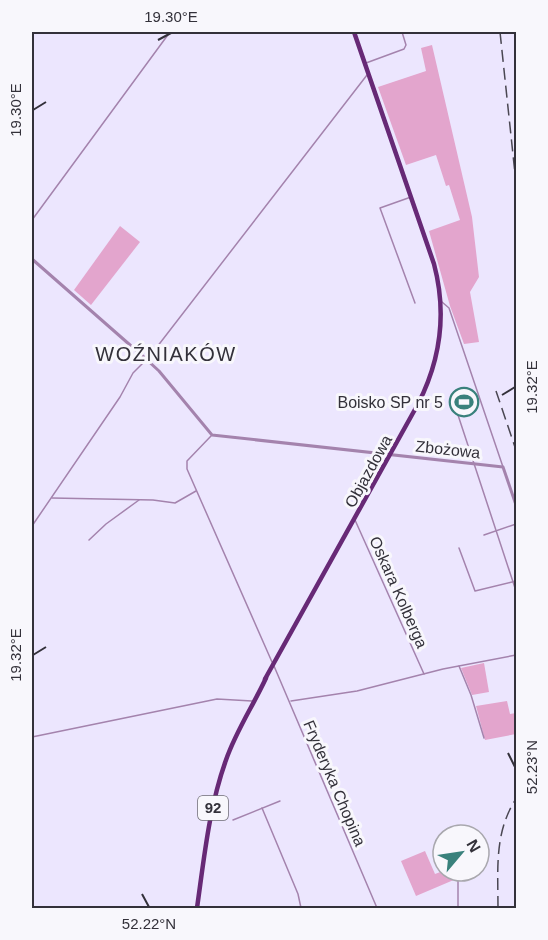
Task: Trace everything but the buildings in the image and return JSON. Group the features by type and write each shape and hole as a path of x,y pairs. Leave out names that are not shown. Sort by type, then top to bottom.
{"main road":[{"name":"92","path":"354,32 434,264 441,301"},
{"name":"Objazdowa","path":"197,909 211,815 231,746 265,679 427,387 433,372 441,331 441,301"}],"street":[{"path":"32,220 170,32"},
{"path":"365,63 404,49 406,45 402,32"},
{"path":"32,526 120,397 133,373 147,359 368,74"},
{"path":"411,197 380,208 415,303"},
{"path":"32,260 147,359 212,435"},
{"path":"441,301 449,308 516,505"},
{"path":"457,412 515,581 516,591"},
{"name":"Zbożowa","path":"212,435 503,466"},
{"name":"Fryderyka Chopina","path":"212,435 187,461 187,469 290,701 377,909"},
{"path":"52,498 176,503 197,491"},
{"path":"89,540 106,524 140,500"},
{"name":"Oskara Kolberga","path":"354,520 424,674"},
{"path":"483,534 516,524"},
{"path":"459,548 475,591 515,581"},
{"path":"290,701 357,691 459,666 516,655"},
{"path":"459,666 471,695 484,738"},
{"path":"32,737 217,699 253,701"},
{"path":"233,820 280,801"},
{"path":"262,808 298,894 301,909"},
{"path":"458,883 458,909"}],"shaded area":[{"path":"432,45 472,217 479,277 470,292 479,342 464,344 450,306 429,231 460,220 449,185 446,186 436,155 406,165 378,87 426,71 421,48"},
{"path":"120,226 140,242 91,305 74,290"},
{"path":"484,663 489,692 472,695 461,668"},
{"path":"507,701 510,714 516,713 516,734 485,740 476,706"},
{"path":"425,851 431,865 431,883 447,883 416,896 401,861"}],"railway":[{"path":"500,32 516,183"},
{"path":"496,391 516,450"},
{"path":"498,908 501,838 504,825 516,799"}],"place":[{"name":"Boisko SP nr 5","path":"464,402"}],"district":[{"name":"WOŹNIAKÓW","path":"166,354"}]}
